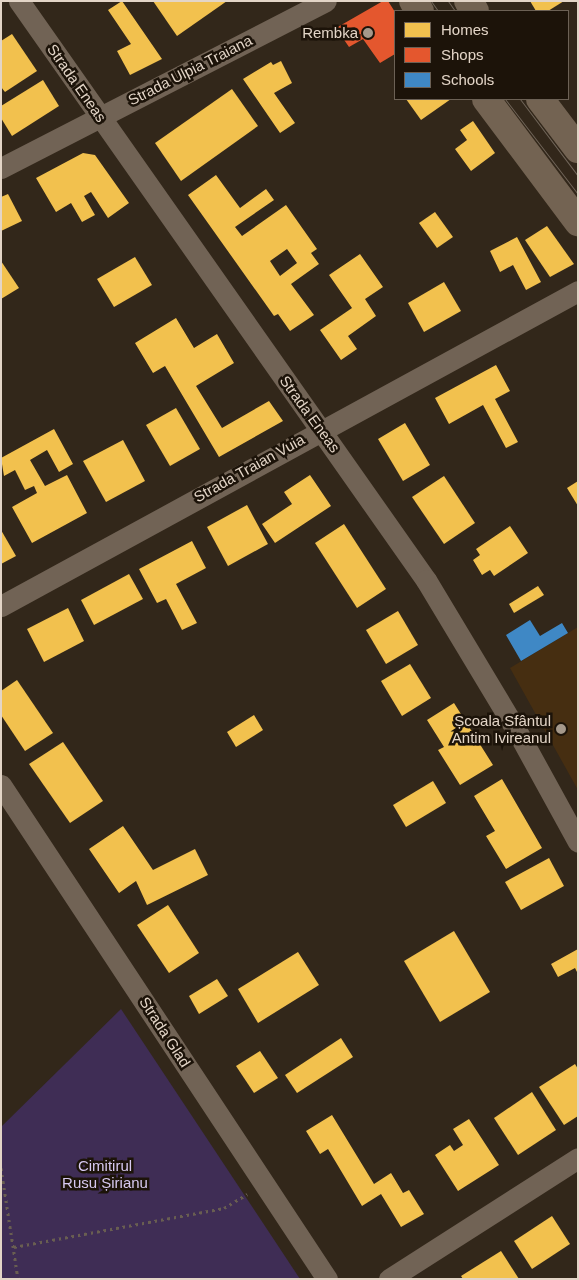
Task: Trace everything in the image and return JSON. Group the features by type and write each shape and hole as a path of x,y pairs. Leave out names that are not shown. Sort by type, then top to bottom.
{"main road":[{"path":"487,100 578,222"},
{"path":"541,100 578,149"}],"street":[{"name":"Strada Eneas","path":"19,1 426,580 522,740 578,842"},
{"name":"Strada Ulpia Traiana","path":"1,168 326,1"},
{"name":"Strada Traian Vuia","path":"1,606 320,429 578,290"},
{"name":"Strada Glad","path":"1,785 327,1279"},
{"path":"390,1279 578,1158"}],"path":[{"path":"1,1168 18,1279"},
{"path":"14,1247 224,1208 265,1184"}],"shaded area":[{"name":"Școala Sfântul Antim Ivireanul","path":"578,627 578,790 510,668"}],"green space":[{"name":"Cimitirul Rusu Șirianu","path":"121,1009 300,1279 1,1279 1,1127"}],"building: Homes":[{"path":"122,1 162,59 130,75 117,51 131,44 108,10"},
{"path":"153,1 227,1 177,36"},
{"path":"530,1 564,1 550,10 535,10"},
{"path":"12,34 37,71 5,92 1,87 1,41"},
{"path":"281,61 292,83 274,93 295,123 280,133 243,79 271,62 273,65"},
{"path":"43,80 59,106 12,136 1,118 1,106"},
{"path":"232,89 258,126 181,181 155,143"},
{"path":"407,100 450,100 421,120"},
{"path":"473,121 495,153 471,171 455,149 467,140 460,130"},
{"path":"83,153 95,155 129,203 108,218 91,192 84,196 95,215 82,222 71,203 56,212 36,178"},
{"path":"216,175 240,208 266,189 274,200 235,227 242,236 286,205 317,249 311,253 319,264 291,284 314,315 290,331 278,314 274,316 188,195","holes":["287,249 297,263 280,276 270,261"]},
{"path":"8,194 22,221 1,231 1,197"},
{"path":"435,212 453,237 437,248 419,223"},
{"path":"547,226 574,264 550,277 525,240"},
{"path":"517,237 541,282 526,290 513,265 500,272 490,251"},
{"path":"360,254 383,287 365,299 376,316 348,336 357,349 341,360 320,330 352,308 329,275"},
{"path":"135,257 152,285 114,307 97,279"},
{"path":"1,261 19,288 1,299"},
{"path":"444,282 461,311 424,332 408,303"},
{"path":"176,318 194,348 217,334 234,363 196,386 222,428 269,401 283,421 219,457 165,366 153,373 135,343"},
{"path":"496,365 510,391 495,399 518,442 506,448 483,405 449,424 435,398"},
{"path":"176,408 200,449 170,466 146,425"},
{"path":"405,423 430,465 403,481 378,439"},
{"path":"54,429 73,464 59,472 47,450 30,460 45,486 67,475 87,513 32,543 12,507 37,493 34,486 25,490 15,470 4,476 1,458"},
{"path":"123,440 145,481 106,502 83,461"},
{"path":"310,475 331,506 275,543 262,524 292,504 284,492"},
{"path":"444,476 475,523 444,544 412,497"},
{"path":"578,481 578,506 567,488"},
{"path":"247,505 268,544 228,566 207,527"},
{"path":"344,524 386,589 357,608 315,543"},
{"path":"510,526 528,553 494,576 490,570 482,575 473,560 480,555 476,549"},
{"path":"1,530 16,556 1,564"},
{"path":"192,541 206,568 176,584 197,623 182,630 166,599 157,603 139,569"},
{"path":"129,574 143,599 94,625 81,600"},
{"path":"538,586 544,595 514,613 509,604"},
{"path":"68,608 84,641 44,662 27,629"},
{"path":"398,611 418,645 386,664 366,630"},
{"path":"410,664 431,698 402,716 381,681"},
{"path":"17,680 53,733 25,751 1,715 1,691"},
{"path":"454,703 493,765 460,785 438,750 444,747 427,720"},
{"path":"254,715 263,730 236,747 227,732"},
{"path":"63,742 103,801 70,823 29,764"},
{"path":"502,779 542,848 506,869 486,836 495,831 474,796"},
{"path":"433,781 446,803 406,827 393,805"},
{"path":"123,826 153,870 195,849 208,875 147,905 136,881 119,893 89,849"},
{"path":"549,858 564,886 521,910 505,882"},
{"path":"168,905 199,953 169,973 137,925"},
{"path":"454,931 490,992 440,1022 404,961"},
{"path":"578,949 578,974 575,968 558,977 551,964"},
{"path":"298,952 319,985 258,1023 238,989"},
{"path":"217,979 228,996 199,1014 189,996"},
{"path":"341,1038 353,1057 297,1093 285,1075"},
{"path":"260,1051 278,1078 254,1093 236,1066"},
{"path":"575,1064 578,1069 578,1116 564,1125 539,1087"},
{"path":"532,1092 556,1130 518,1155 494,1118"},
{"path":"332,1115 374,1184 391,1173 403,1193 409,1190 424,1214 401,1227 381,1194 362,1206 328,1149 320,1154 306,1131"},
{"path":"469,1119 499,1165 458,1191 435,1155 450,1145 454,1151 463,1145 453,1129"},
{"path":"552,1216 570,1244 532,1269 514,1241"},
{"path":"501,1251 519,1279 463,1279 461,1276"}],"building: Shops":[{"name":"Rembka","path":"383,1 388,1 394,10 394,55 380,63 363,39 349,47 336,28"}],"building: Schools":[{"path":"530,620 540,636 562,623 568,633 521,661 506,635"}],"tram line":[{"path":"431,1 437,10"},
{"path":"448,1 454,10"},
{"path":"506,100 578,194"},
{"path":"521,100 578,176"}],"place":[{"name":"Rembka","path":"368,33"},
{"name":"Școala Sfântul Antim Ivireanul","path":"561,729"}]}
